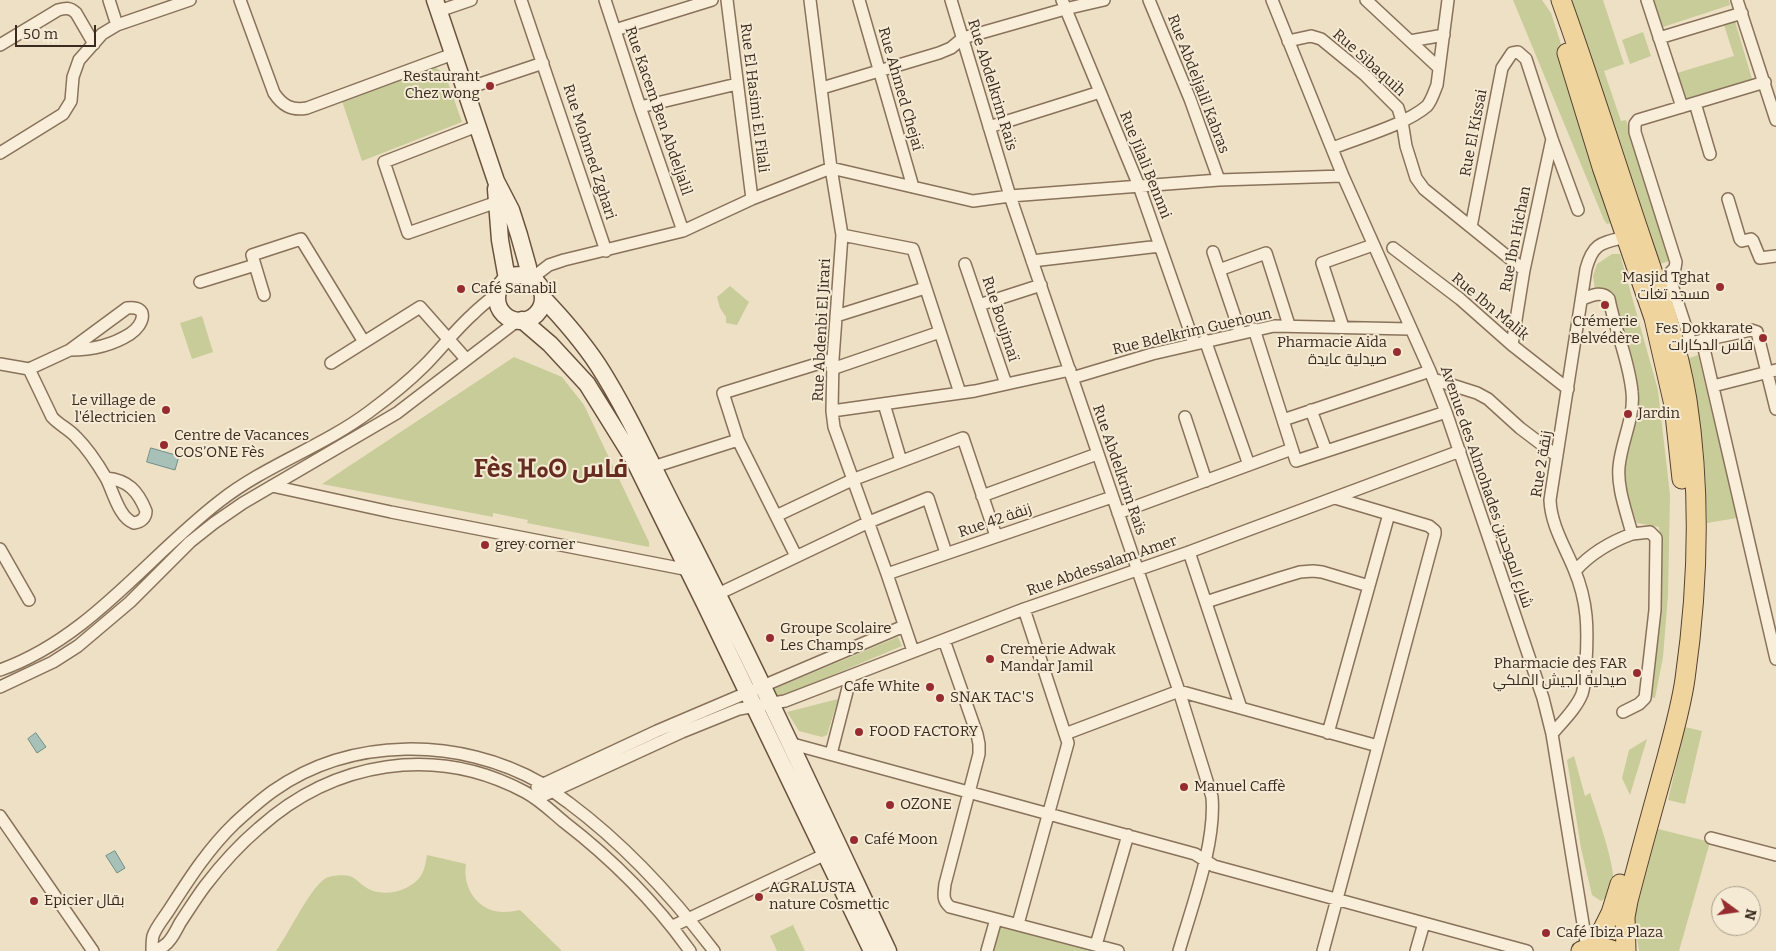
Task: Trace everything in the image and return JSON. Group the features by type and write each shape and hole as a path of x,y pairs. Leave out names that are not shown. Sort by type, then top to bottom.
{"main road":[{"path":"1547,0 1571,65 1602,167 1654,318 1674,405 1682,465 1682,585 1677,643 1662,731 1617,899 1587,949"},
{"path":"1561,0 1657,284 1690,343 1687,400 1696,504 1694,586 1690,636 1676,723 1628,901 1625,917 1626,951"},
{"path":"1587,949 1607,948 1614,951"}],"street":[{"path":"109,0 117,25"},
{"path":"0,153 63,114 71,100 79,60 102,34 117,25 190,0"},
{"path":"240,0 274,92 279,101 290,108 307,108 453,54"},
{"path":"471,0 437,5 496,182 511,210 530,277"},
{"name":"Rue Mohmed Zghari","path":"521,0 606,250"},
{"name":"Rue Kacem Ben Abdeljalil","path":"605,0 683,231"},
{"path":"615,30 712,0"},
{"name":"Rue El Hasimi El Filali","path":"727,0 752,199"},
{"name":"Rue Abdenbi El Jirari","path":"810,0 831,168 842,235 832,364 832,411 837,437 869,522 913,651"},
{"name":"Rue Ahmed Chejaï","path":"859,0 913,186"},
{"name":"Rue Abdelkrim Raïs","path":"951,0 1010,196 1179,691 1212,797 1211,831 1205,860 1179,951"},
{"path":"822,88 939,53 951,48 963,38 1063,4 1104,0"},
{"name":"Rue Abdeljalil Kabras","path":"1149,0 1190,99 1220,180"},
{"name":"Avenue des Almohades شارع الموحدين","path":"1272,0 1343,176 1432,375 1460,451 1536,675 1552,734 1587,949"},
{"path":"1366,0 1439,68"},
{"path":"1333,148 1402,121 1427,106 1437,84 1448,0"},
{"path":"1647,0 1682,107"},
{"path":"1738,0 1776,120"},
{"name":"Rue Jilali Bennni","path":"1063,4 1139,186 1194,343"},
{"path":"0,45 58,10 66,8 72,9 76,13 94,44"},
{"path":"1659,38 1742,13"},
{"path":"1410,41 1444,34"},
{"name":"Rue Sibaquih","path":"1288,41 1311,36 1321,39 1386,95 1398,108 1406,146 1416,178 1420,184 1435,200 1524,270"},
{"name":"Rue El Kissai","path":"1471,227 1502,68 1512,53 1518,52 1526,59 1552,138"},
{"path":"465,89 543,63"},
{"path":"1765,82 1638,120 1634,128 1676,262 1676,268 1671,272 1670,276 1690,343 1713,386 1776,659"},
{"path":"640,107 737,84"},
{"path":"989,127 1100,92"},
{"path":"1695,103 1710,154"},
{"path":"478,126 384,162 408,233 497,202"},
{"path":"1552,138 1578,210"},
{"name":"Rue Ibn Hichan","path":"1512,345 1524,270 1552,138"},
{"path":"530,277 556,262 683,231 752,199 831,168 973,201 1010,196 1220,180 1343,176"},
{"path":"496,182 503,285 498,302 503,312 519,320 550,344 587,384 633,458 696,568 718,594 758,698 789,743 888,951"},
{"path":"1728,199 1740,239 1742,241 1750,239 1753,241 1760,258 1776,256"},
{"path":"842,235 913,249 960,393"},
{"name":"Rue 2 زنقة","path":"1552,734 1576,706 1582,693 1585,678 1588,628 1584,598 1550,511 1550,500 1586,269 1594,248 1602,243 1626,237"},
{"path":"264,295 252,255 301,239 364,342"},
{"path":"1032,260 1160,246"},
{"path":"1343,327 1322,263 1373,246"},
{"name":"Rue Ibn Malik","path":"1393,248 1460,299 1512,345 1568,389"},
{"path":"1213,252 1240,332"},
{"path":"1219,270 1266,253 1289,325"},
{"name":"Rue Boujmaï","path":"966,264 1006,384"},
{"path":"200,282 255,265"},
{"path":"0,670 53,645 79,627 197,519 222,499 270,468 366,414 389,397 415,374 473,313 503,285 521,275 530,277 538,283 542,290 543,298 542,304 536,313 527,319 519,320 397,413 242,503 190,542 130,602 78,646 53,662 0,687"},
{"path":"979,305 1041,285"},
{"path":"836,316 925,288"},
{"path":"1582,299 1595,294 1608,297 1629,375 1632,403 1619,467 1621,491 1632,534"},
{"path":"543,298 567,324 598,366 653,467 696,568 758,698 826,854 872,951"},
{"path":"0,364 29,369 70,350 127,308 134,307 143,314 142,321 138,327 117,340 101,347 86,350 70,350"},
{"path":"331,363 420,307 466,359"},
{"name":"Rue Bdelkrim Guenoun","path":"832,411 960,393 1071,374 1205,340 1274,326 1410,328"},
{"path":"1254,329 1296,461 1446,412"},
{"path":"1690,343 1755,330 1759,334 1772,371 1776,408"},
{"path":"796,556 738,440 722,393 832,364 940,332"},
{"path":"1205,340 1249,465"},
{"path":"29,369 52,417 58,424 75,435 106,478"},
{"path":"1713,386 1772,371"},
{"path":"1283,420 1432,375 1488,399 1520,428 1557,456"},
{"path":"884,404 901,461"},
{"path":"1311,410 1326,451"},
{"path":"1185,417 1206,481"},
{"path":"776,516 852,480 963,438 996,536"},
{"path":"653,467 738,440"},
{"path":"1118,513 1292,448"},
{"name":"Rue Abdessalam Amer","path":"758,698 785,701 1024,609 1189,552 1460,451"},
{"path":"982,496 1097,454"},
{"path":"272,486 391,512 696,568"},
{"name":"Rue 42 زنقة","path":"887,574 1112,497"},
{"path":"718,594 869,522 928,498 946,554"},
{"path":"1324,951 1435,534 1433,528 1429,526 1335,498"},
{"path":"1328,733 1389,514"},
{"path":"1575,571 1585,560 1605,546 1632,534 1650,532 1656,538 1655,610 1645,698 1639,704 1623,712"},
{"path":"0,549 29,600"},
{"path":"1189,552 1241,708"},
{"path":"1206,602 1300,572 1322,572 1369,586"},
{"path":"1018,924 1068,743 1024,609"},
{"path":"536,799 548,788 657,731 758,698 904,626"},
{"path":"944,640 979,744 979,754 970,792 945,884 945,903 950,907 1118,951"},
{"path":"831,754 851,676"},
{"path":"1065,734 1179,691 1378,746"},
{"path":"789,743 1128,835 1195,854 1214,866 1338,898 1527,951"},
{"path":"152,951 154,936 196,868 230,829 272,791 326,764 360,754 410,749 452,751 474,755 502,764 548,788 612,838 689,918 714,951"},
{"path":"156,951 167,944 209,881 240,846 278,811 318,787 352,774 398,765 438,766 479,774 526,792 598,849 649,899 673,926 690,951"},
{"path":"526,792 548,788"},
{"path":"0,816 93,951"},
{"path":"1096,945 1128,835"},
{"path":"1711,838 1776,855"},
{"path":"673,926 826,854"},
{"path":"196,868 209,881"},
{"path":"987,951 996,919"},
{"path":"1416,951 1424,923"}],"green space":[{"path":"1513,0 1542,0 1551,13 1618,221 1607,224 1604,220"},
{"path":"1571,0 1603,0 1624,64 1604,71 1621,121 1626,120 1672,260 1657,265"},
{"path":"1654,0 1729,0 1730,5 1663,27"},
{"path":"1735,21 1752,79 1685,99 1677,73 1734,56 1724,25"},
{"path":"1643,32 1651,56 1630,64 1622,40"},
{"path":"425,67 436,68 445,74 462,122 362,161 341,98"},
{"path":"1612,254 1620,254 1658,390 1670,495 1668,595 1663,657 1655,698 1650,697 1661,577 1659,527 1637,523 1622,482 1637,396 1608,289 1595,289 1593,276 1597,264"},
{"path":"730,286 749,302 737,325 726,323 726,317 720,308 717,297"},
{"path":"202,316 213,352 192,359 180,323"},
{"path":"1698,355 1737,518 1707,523 1704,454 1687,359"},
{"path":"514,357 562,377 584,405 649,542 649,547 527,523 528,520 493,513 493,517 322,484"},
{"path":"898,637 902,646 778,698 774,689"},
{"path":"838,699 827,735 822,737 799,731 787,712"},
{"path":"1685,727 1702,731 1685,804 1668,800"},
{"path":"1647,739 1630,795 1622,778 1629,750"},
{"path":"1574,756 1585,796 1590,793 1612,865 1613,883 1607,896 1601,901 1592,895 1581,848 1567,760"},
{"path":"1658,829 1710,842 1679,951 1639,951 1634,919"},
{"path":"427,855 466,864 465,873 469,890 479,903 495,911 520,910 562,951 276,951 307,900 326,878 347,875 368,889 377,892 399,891 418,880 423,872"},
{"path":"998,922 1106,951 991,951"},
{"path":"793,925 805,951 777,951 770,936"}],"water":[{"path":"151,448 179,456 175,470 147,462"},
{"path":"36,733 46,747 37,753 28,739"},
{"path":"115,851 125,868 117,873 106,856"}],"place":[{"name":"Restaurant Chez wong","path":"490,86"},
{"name":"Masjid Tghat مسجد تغات","path":"1720,287"},
{"name":"Café Sanabil","path":"461,289"},
{"name":"Crémerie Belvédère","path":"1605,305"},
{"name":"Fes Dokkarate فاس الدكارات","path":"1763,338"},
{"name":"Pharmacie Aida صيدلية عايدة","path":"1397,352"},
{"name":"Le village de l'électricien","path":"166,410"},
{"name":"Jardin","path":"1628,414"},
{"name":"Centre de Vacances COS’ONE Fès","path":"164,445"},
{"name":"grey corner","path":"485,545"},
{"name":"Groupe Scolaire Les Champs","path":"770,638"},
{"name":"Cremerie Adwak Mandar Jamil","path":"990,659"},
{"name":"Pharmacie des FAR صيدلية الجيش الملكي","path":"1637,673"},
{"name":"Cafe White","path":"930,687"},
{"name":"SNAK TAC'S","path":"940,698"},
{"name":"FOOD FACTORY","path":"859,732"},
{"name":"Manuel Caffè","path":"1184,787"},
{"name":"OZONE","path":"890,805"},
{"name":"Café Moon","path":"854,840"},
{"name":"AGRALUSTA nature Cosmettic","path":"759,897"},
{"name":"Epicier بقال","path":"34,901"},
{"name":"Café Ibiza Plaza","path":"1546,933"}],"district":[{"name":"Fès ⴼⴰⵙ فاس","path":"551,470"}]}
